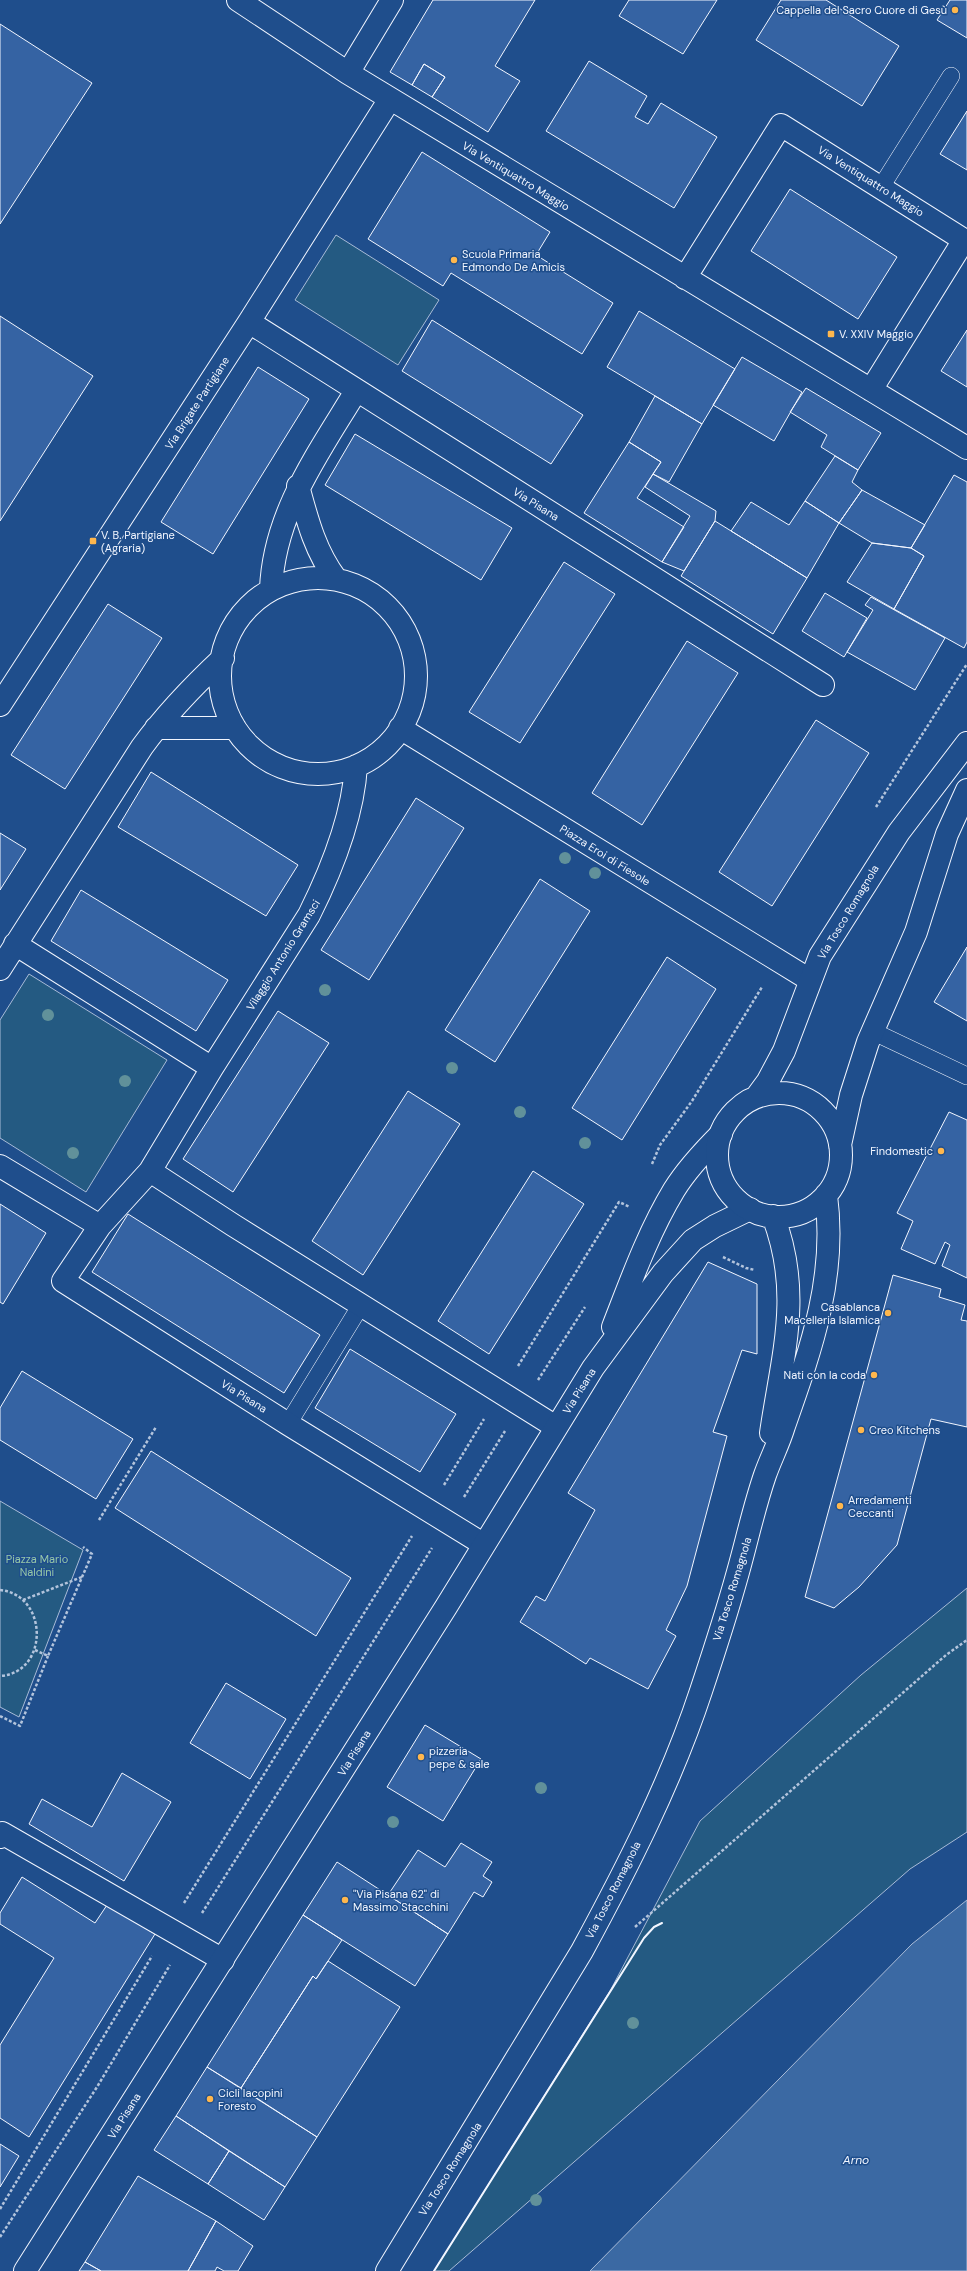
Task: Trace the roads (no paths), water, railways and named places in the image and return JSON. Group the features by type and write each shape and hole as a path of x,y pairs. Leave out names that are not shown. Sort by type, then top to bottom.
{"street":[{"path":"348,73 392,0"},
{"name":"Via Ventiquattro Maggio","path":"243,4 390,99 967,448"},
{"name":"Via Brigate Partigiane","path":"0,705 249,322 390,99"},
{"name":"Via Ventiquattro Maggio","path":"685,278 781,125 964,240 871,390"},
{"name":"Via Pisana","path":"249,322 823,685"},
{"path":"271,589 272,565 278,541 284,519 298,486 356,391"},
{"path":"298,486 318,550 324,563 336,579"},
{"path":"302,579 336,579 360,587 384,603 394,613 409,639 415,668 416,682 410,709 400,728 383,749 356,766 326,773 294,771 266,758 254,750 235,728 226,710 222,692 222,658 228,637 236,622 256,600 271,589 302,579"},
{"path":"0,969 120,779 156,728 222,658"},
{"path":"156,728 235,728"},
{"name":"Piazza Eroi di Fiesole","path":"400,728 810,980"},
{"name":"Via Tosco Romagnola","path":"757,1096 768,1082 784,1051 820,956 899,832 967,743"},
{"name":"Vilaggio Antonio Gramsci","path":"100,1226 150,1171 212,1068 309,915 320,894 352,807 356,766"},
{"path":"840,1145 851,1095 872,1031 916,932 947,834 967,790"},
{"path":"15,944 212,1068"},
{"path":"603,1355 641,1256 673,1192 698,1158 721,1134 733,1114 757,1096 778,1093 792,1094 813,1103 834,1126 840,1145 841,1160 838,1175 826,1195 804,1212 794,1215 773,1216 750,1209 736,1200 722,1180 718,1157 721,1134"},
{"path":"0,1166 100,1226"},
{"path":"150,1171 556,1427"},
{"name":"Via Tosco Romagnola","path":"387,2271 582,1951 611,1898 655,1806 683,1742 701,1692 732,1592 765,1474 793,1401 815,1333 829,1255 829,1216 826,1195"},
{"path":"603,1355 663,1273 693,1240 714,1226 750,1209"},
{"name":"Via Tosco Romagnola","path":"765,1474 787,1338 789,1314 789,1294 783,1245 773,1216"},
{"name":"Via Pisana","path":"100,1226 63,1281 288,1424 483,1544"},
{"name":"Via Pisana","path":"26,2271 223,1960 556,1427 603,1355"},
{"path":"1,1835 223,1960"}],"lane":[{"path":"881,187 951,76"},
{"path":"872,1031 967,1076"},
{"path":"288,1424 361,1305"}],"water":[{"name":"Arno","path":"967,1900 967,2271 590,2271 912,1944"}],"place":[{"name":"Cappella del Sacro Cuore di Gesù","path":"955,10"},
{"name":"Scuola Primaria Edmondo De Amicis","path":"454,260"},
{"name":"V. XXIV Maggio","path":"831,334"},
{"name":"V. B. Partigiane (Agraria)","path":"93,541"},
{"name":"Findomestic","path":"941,1151"},
{"name":"Casablanca Macelleria Islamica","path":"888,1313"},
{"name":"Nati con la coda","path":"874,1375"},
{"name":"Creo Kitchens","path":"861,1430"},
{"name":"Arredamenti Ceccanti","path":"840,1506"},
{"name":"pizzeria pepe & sale","path":"421,1757"},
{"name":"\"Via Pisana 62\" di Massimo Stacchini","path":"345,1900"},
{"name":"Cicli Iacopini Foresto","path":"210,2099"}],"park label":[{"name":"Piazza Mario Naldini","path":"37,1565"}]}
